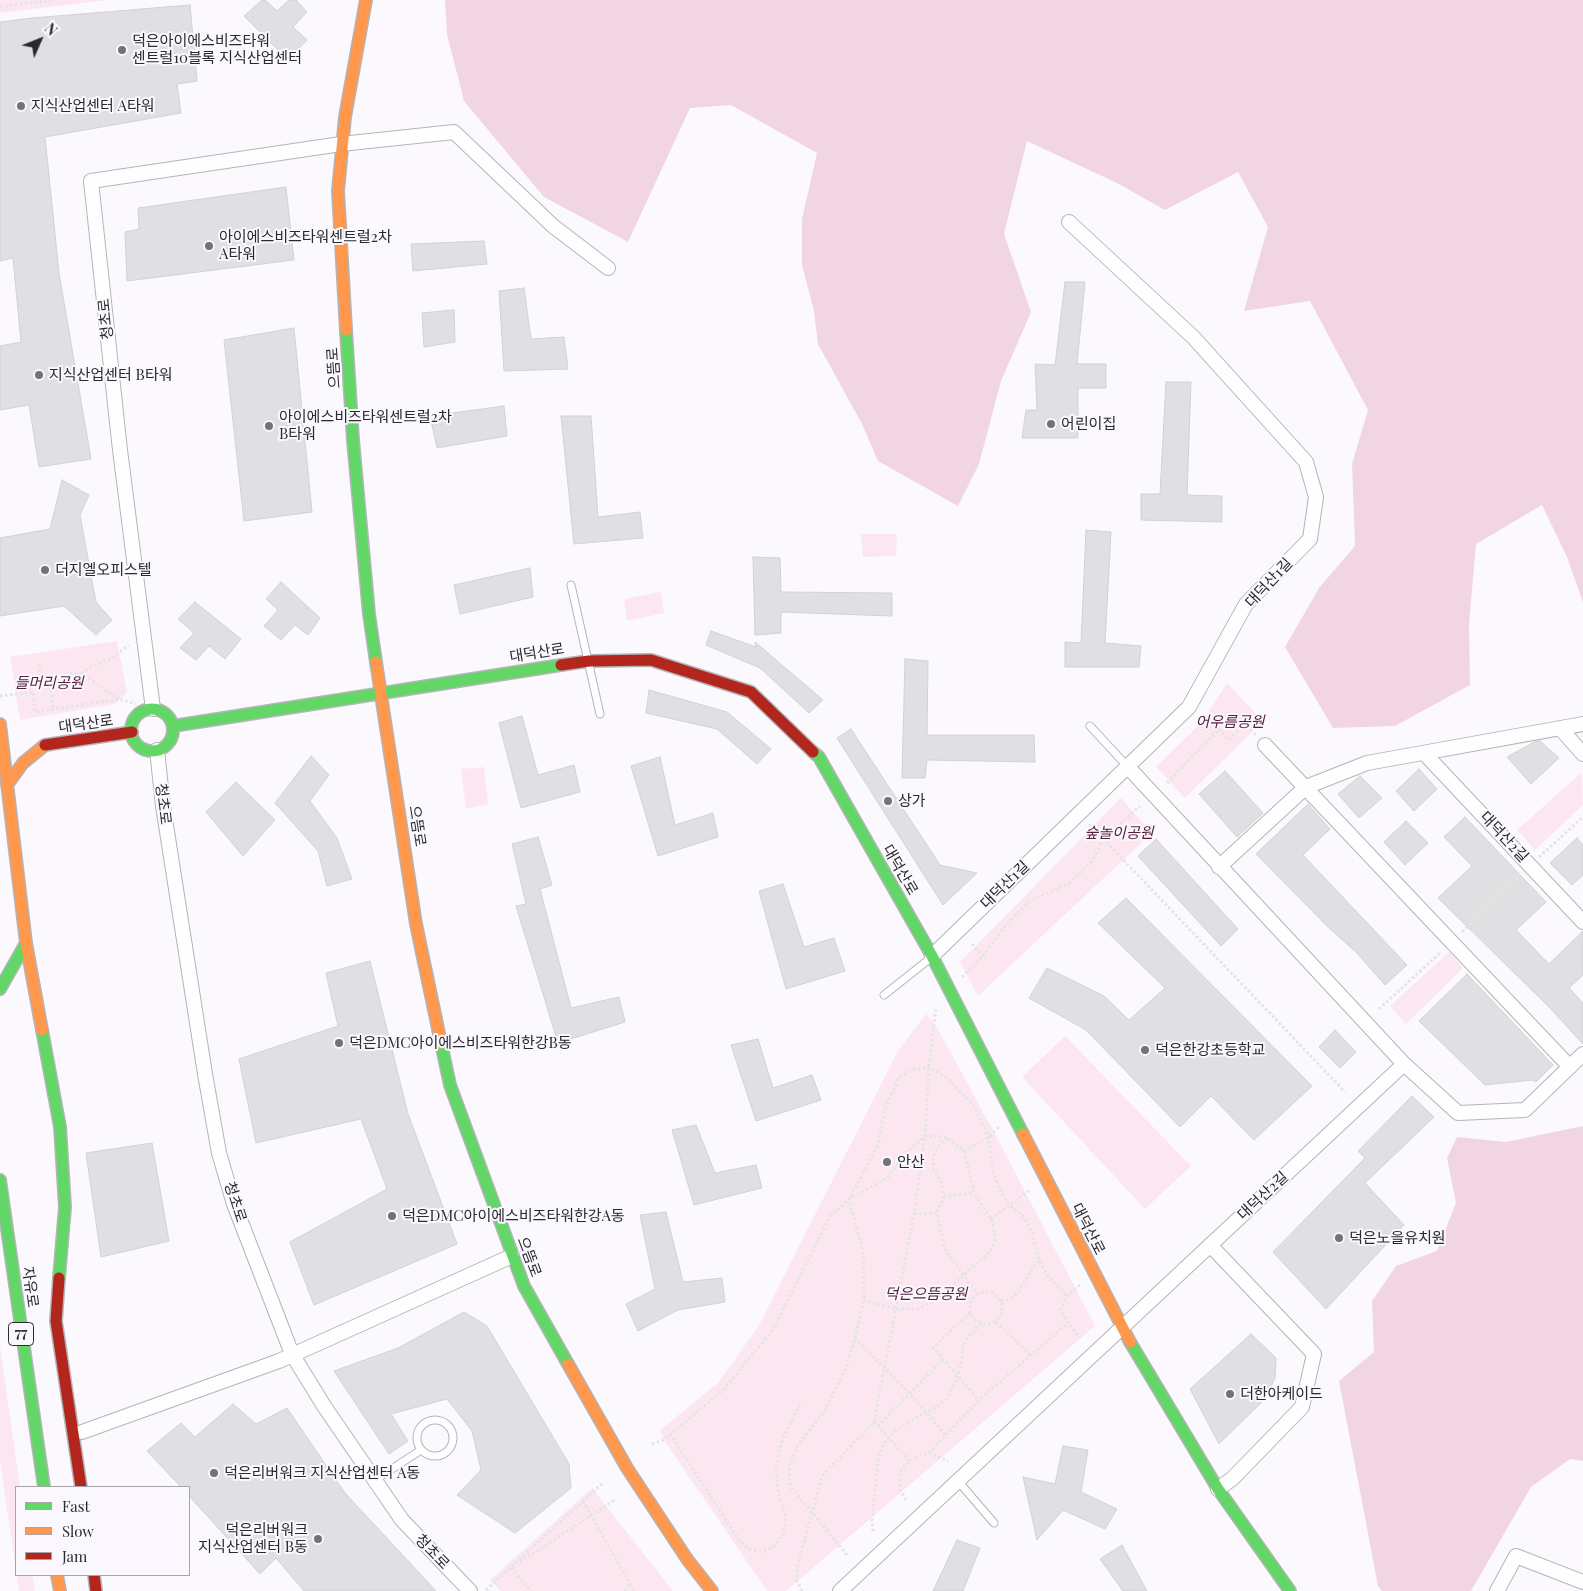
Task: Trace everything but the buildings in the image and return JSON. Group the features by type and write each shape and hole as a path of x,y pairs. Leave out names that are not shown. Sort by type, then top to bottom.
{"main road":[{"name":"으뜸로","path":"366,0 342,144 338,191 353,440 370,614 380,693 416,924 448,1076 524,1286 627,1468 687,1559 712,1591"},
{"name":"대덕산로","path":"173,726 589,661 651,660 751,692 819,757 932,956 1122,1328 1218,1489 1290,1591"},
{"path":"153,709 166,714 173,726 173,733 168,744 157,750 143,749 138,745 132,732 135,718 140,713 153,709"},
{"path":"0,723 14,732"},
{"path":"0,723 26,943 60,1127 65,1207 56,1321 81,1486"},
{"name":"대덕산로","path":"45,745 132,732"},
{"path":"29,740 45,745"},
{"path":"7,786 23,763 45,745"},
{"path":"0,989 26,943"},
{"name":"자유로","path":"0,1180 44,1486"},
{"path":"58,1576 60,1591"},
{"path":"94,1576 96,1591"}],"street":[{"path":"342,144 454,132 553,226 608,268"},
{"name":"청초로","path":"153,709 120,450 91,181 342,144"},
{"name":"대덕산1길","path":"932,956 1189,707 1246,604 1310,539 1316,497 1306,462 1193,336 1069,222"},
{"path":"1219,867 1306,787 1367,763 1583,724"},
{"path":"1560,728 1583,754"},
{"path":"1265,745 1570,1067"},
{"name":"청초로","path":"157,750 163,806 179,910 220,1153 234,1204 292,1354 324,1406 402,1520 470,1591"},
{"name":"대덕산2길","path":"1424,753 1583,922"},
{"path":"1127,766 1404,1064 1458,1113 1525,1110 1583,1054"},
{"name":"대덕산2길","path":"840,1591 1404,1064"},
{"path":"1210,1245 1314,1354 1302,1407 1232,1479 1218,1489"},
{"path":"82,1432 292,1354 512,1256"},
{"path":"1497,1591 1516,1556 1583,1582"}],"lane":[{"path":"571,585 600,714"},
{"path":"1090,726 1127,766"},
{"path":"884,995 932,956"},
{"path":"59,1276 65,1321"},
{"path":"429,1421 440,1421 449,1428 453,1439 448,1450 438,1456 426,1454 421,1450 417,1439 420,1428 424,1424 429,1421"},
{"path":"375,1480 421,1450"},
{"path":"958,1481 994,1523"}],"path":[{"path":"0,8 54,0"},
{"path":"82,674 89,667 109,660 129,645"},
{"path":"38,664 42,678 51,689 52,709"},
{"path":"51,689 58,679 72,673 82,674 120,699 136,704"},
{"path":"0,696 33,692 36,712 120,699"},
{"path":"1167,783 1219,729 1230,740 1245,724 1265,745"},
{"path":"961,977 983,956 1004,927 1029,901 1068,884 1093,860 1103,839 1140,806"},
{"path":"1379,1009 1583,817"},
{"path":"1089,824 1345,1092"},
{"path":"972,944 983,956"},
{"path":"802,1591 797,1581 797,1568 822,1476 874,1422 914,1214 925,1136 929,1067 936,1006"},
{"path":"847,1556 790,1486 789,1467 798,1445 824,1412 845,1370 855,1338 864,1300 863,1252 849,1199 878,1144 884,1112 899,1077 913,1070 929,1067 946,1076 974,1106 989,1137 993,1172 999,1189 1010,1206 1023,1216 1032,1232 1039,1261 1047,1276 1067,1296"},
{"path":"964,1151 989,1137 999,1127"},
{"path":"652,1444 670,1434 723,1390 772,1331 830,1217 849,1199 887,1178 910,1149 925,1136 946,1137 964,1151 974,1193 991,1220 996,1238 990,1252 964,1277 934,1301 916,1309 895,1309 864,1300"},
{"path":"946,1137 937,1148 933,1158 934,1170 941,1183 944,1196 937,1213 945,1250 977,1294"},
{"path":"991,1220 1031,1189"},
{"path":"944,1196 974,1193"},
{"path":"914,1214 937,1213"},
{"path":"980,1324 970,1313 970,1302 977,1294 988,1292 1001,1301 1010,1299 1018,1293 1032,1268 1039,1261"},
{"path":"1080,1285 1067,1296 1061,1309 1068,1323 1080,1338"},
{"path":"873,1531 872,1509 879,1455 888,1436 908,1422 938,1406 948,1397 958,1375 962,1361 962,1349 968,1336 980,1324 996,1322 1002,1312 1001,1301"},
{"path":"970,1313 933,1347 979,1400"},
{"path":"996,1322 1030,1355"},
{"path":"906,1500 901,1492 899,1481 902,1470 910,1461 929,1453 979,1400 1068,1323"},
{"path":"855,1338 909,1393 946,1436"},
{"path":"878,1426 943,1358"},
{"path":"670,1434 739,1540 750,1549 761,1552 773,1546 783,1534 786,1518 778,1492 776,1464 783,1438 801,1403"},
{"path":"874,1422 910,1461"},
{"path":"929,1453 948,1461"},
{"path":"486,1590 604,1482"},
{"path":"510,1568 616,1499"},
{"path":"583,1501 634,1591"},
{"path":"510,1568 531,1591"},
{"path":"625,1591 629,1583"}],"green space":[{"path":"0,0 107,0 0,13"},
{"path":"861,534 897,534 896,556 863,557"},
{"path":"661,592 664,613 627,621 624,599"},
{"name":"들머리공원","path":"117,641 127,692 115,704 20,720 10,657"},
{"name":"어우름공원","path":"1227,683 1263,721 1185,798 1156,767 1203,721"},
{"path":"484,767 488,804 466,809 461,769"},
{"path":"1582,772 1583,805 1535,850 1517,830"},
{"name":"숲놀이공원","path":"1121,798 1152,833 978,996 960,962"},
{"path":"1449,952 1463,968 1406,1024 1390,1006"},
{"name":"덕은으뜸공원","path":"926,1014 935,1024 994,1132 1095,1326 786,1591 767,1591 664,1440 660,1430 718,1383 758,1327 898,1051"},
{"path":"1065,1036 1191,1166 1145,1209 1022,1077"},
{"path":"0,1346 20,1486 15,1486 15,1563 0,1460"},
{"path":"592,1488 673,1591 501,1591 490,1580"},
{"path":"17,1576 32,1576 35,1591 19,1591"}],"shaded area":[{"path":"445,0 1583,0 1583,602 1567,557 1542,505 1476,544 1469,624 1470,685 1395,726 1333,728 1285,647 1319,588 1355,546 1352,464 1368,410 1310,301 1244,311 1268,227 1238,172 1165,210 1117,183 1027,141 1004,234 1031,312 1001,381 979,464 958,506 878,461 862,424 818,344 814,311 802,265 802,219 817,153 731,105 690,108 628,242 544,197 464,101 447,34"},
{"path":"1583,1126 1583,1461 1570,1459 1531,1487 1471,1591 1382,1591 1378,1586 1339,1381 1374,1352 1372,1301 1396,1266 1437,1251 1456,1203 1447,1158 1457,1137 1506,1142"}],"traffic: fast":[{"path":"346,330 353,440 369,614 376,662"},
{"path":"173,726 561,665"},
{"path":"152,709 167,715 173,730 167,745 152,751 137,745 131,730 137,715 152,709"},
{"path":"813,752 819,757 932,956 1023,1134"},
{"path":"0,989 26,943"},
{"path":"42,1030 60,1127 65,1207 59,1278"},
{"path":"441,1043 450,1085 524,1286 568,1364"},
{"path":"0,1180 44,1486"},
{"path":"1130,1342 1218,1489 1290,1591"}],"traffic: slow":[{"path":"346,330 338,191 345,117 366,0"},
{"path":"376,662 416,924 441,1043"},
{"path":"0,724 26,943 42,1030"},
{"path":"7,785 23,763 45,745"},
{"path":"1023,1134 1130,1342"},
{"path":"568,1364 627,1468 687,1559 712,1591"},
{"path":"57,1576 60,1591"}],"traffic: jam":[{"path":"561,665 589,661 651,660 751,692 813,752"},
{"path":"45,745 132,732"},
{"path":"59,1278 56,1321 81,1486"},
{"path":"94,1576 96,1591"}],"place":[{"name":"덕은아이에스비즈타워 센트럴10블록 지식산업센터","path":"122,50"},
{"name":"지식산업센터 A타워","path":"21,106"},
{"name":"아이에스비즈타워센트럴2차 A타워","path":"209,246"},
{"name":"지식산업센터 B타워","path":"39,375"},
{"name":"어린이집","path":"1051,424"},
{"name":"아이에스비즈타워센트럴2차 B타워","path":"269,426"},
{"name":"더지엘오피스텔","path":"45,570"},
{"name":"상가","path":"888,801"},
{"name":"덕은DMC아이에스비즈타워한강B동","path":"339,1043"},
{"name":"덕은한강초등학교","path":"1145,1050"},
{"name":"안산","path":"887,1162"},
{"name":"덕은DMC아이에스비즈타워한강A동","path":"392,1216"},
{"name":"덕은노을유치원","path":"1339,1238"},
{"name":"더한아케이드","path":"1230,1394"},
{"name":"덕은리버워크 지식산업센터 A동","path":"214,1473"},
{"name":"덕은리버워크 지식산업센터 B동","path":"318,1539"}]}
